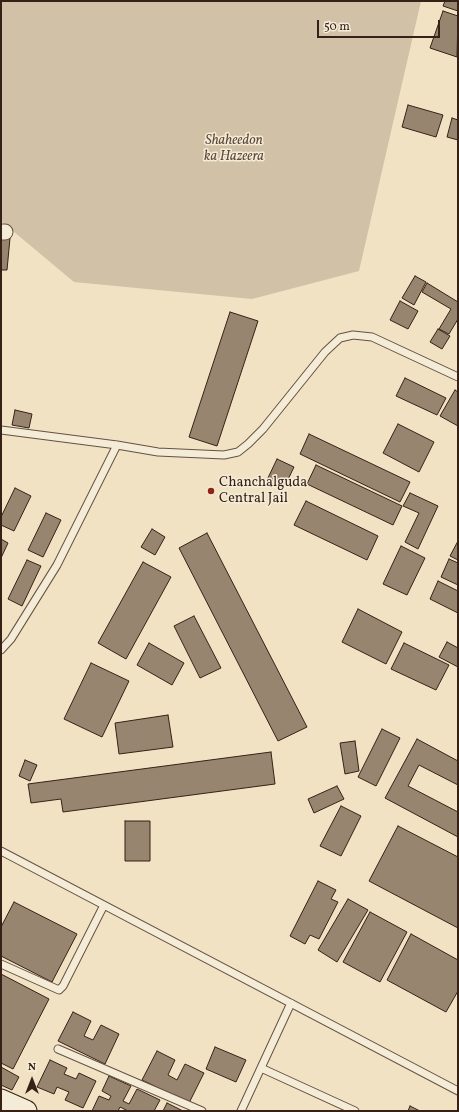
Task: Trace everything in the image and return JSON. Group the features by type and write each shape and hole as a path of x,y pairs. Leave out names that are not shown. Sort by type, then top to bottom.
{"main road":[{"path":"1,1100 26,1111"}],"lane":[{"path":"1,430 117,444 158,452 224,455 238,452 263,428 325,352 340,338 353,335 372,337 458,377"},
{"path":"1,650 11,638 58,565 117,444"},
{"path":"1,851 458,1091"},
{"path":"1,964 59,990 64,986 104,905"},
{"path":"241,1111 291,1003"},
{"path":"58,1049 202,1111"},
{"path":"261,1068 355,1111"}],"green space":[{"name":"Shaheedon ka Hazeera","path":"1,1 421,1 359,271 252,299 74,282 1,221"}],"building":[{"path":"445,1 458,1 458,11 443,6"},
{"path":"443,11 458,16 457,57 430,48"},
{"path":"408,105 443,115 436,137 402,127"},
{"path":"452,118 458,120 458,140 447,137"},
{"path":"1,237 10,238 7,270 1,270"},
{"path":"415,276 426,282 414,305 402,298"},
{"path":"427,283 458,302 458,319 449,334 439,329 451,309 422,292"},
{"path":"400,301 418,311 408,329 390,320"},
{"path":"230,312 258,321 217,446 189,437"},
{"path":"438,329 450,336 442,349 430,342"},
{"path":"405,378 446,398 437,415 396,396"},
{"path":"455,390 458,392 458,426 440,416"},
{"path":"15,410 32,414 29,428 12,425"},
{"path":"398,424 434,442 419,472 383,453"},
{"path":"309,434 410,482 400,502 300,454"},
{"path":"277,459 294,467 284,488 267,480"},
{"path":"316,465 402,506 393,525 307,484"},
{"path":"15,488 31,496 14,531 1,525 1,517"},
{"path":"410,493 438,506 418,549 405,542 419,513 403,506"},
{"path":"306,501 378,536 367,560 294,525"},
{"path":"46,513 61,520 43,557 28,550"},
{"path":"152,529 165,537 155,555 141,547"},
{"path":"207,533 307,727 278,741 179,548"},
{"path":"1,539 8,543 1,558"},
{"path":"458,541 458,560 450,556"},
{"path":"401,546 425,558 407,595 383,584"},
{"path":"449,559 458,563 458,585 441,577"},
{"path":"27,560 41,566 22,606 8,599"},
{"path":"143,562 171,577 126,659 98,643"},
{"path":"438,581 458,591 458,613 430,599"},
{"path":"358,609 402,632 386,664 342,642"},
{"path":"194,616 221,668 200,678 174,626"},
{"path":"447,642 458,648 458,667 439,657"},
{"path":"149,643 184,663 172,685 137,665"},
{"path":"404,643 449,665 436,690 391,669"},
{"path":"91,663 129,681 102,737 64,719"},
{"path":"168,715 173,747 119,754 115,723"},
{"path":"382,729 400,738 376,786 358,777"},
{"path":"417,739 458,761 458,785 419,765 408,786 458,812 458,837 385,798"},
{"path":"355,741 359,771 345,774 340,743"},
{"path":"271,752 275,784 63,812 61,799 31,803 28,784"},
{"path":"25,760 37,765 30,781 19,776"},
{"path":"337,786 344,799 314,813 308,799"},
{"path":"341,806 361,816 341,856 320,846"},
{"path":"125,821 150,821 150,861 125,861"},
{"path":"398,826 458,857 458,928 369,881"},
{"path":"318,881 336,890 331,899 338,902 319,939 310,935 305,944 290,936"},
{"path":"348,899 368,910 337,962 318,950"},
{"path":"14,902 77,934 52,982 1,956 1,927"},
{"path":"370,912 407,932 380,982 343,962"},
{"path":"411,934 458,960 458,991 446,1012 387,980"},
{"path":"1,974 49,999 13,1069 1,1063"},
{"path":"73,1012 91,1021 84,1036 93,1040 101,1025 119,1034 105,1064 58,1041"},
{"path":"215,1047 246,1060 236,1082 206,1069"},
{"path":"157,1051 175,1060 168,1075 177,1080 185,1064 204,1073 189,1103 142,1080"},
{"path":"50,1060 67,1068 64,1074 76,1079 79,1073 96,1081 83,1108 65,1100 69,1092 57,1087 54,1094 37,1087"},
{"path":"1,1067 19,1077 12,1090 1,1085"},
{"path":"109,1076 131,1086 123,1101 129,1104 137,1089 160,1100 154,1111 128,1111 120,1107 118,1111 92,1111 99,1096 109,1100 111,1096 102,1091"},
{"path":"167,1103 183,1111 163,1111"},
{"path":"410,1106 420,1111 408,1111"}],"place":[{"name":"Chanchalguda Central Jail","path":"211,491"}]}
